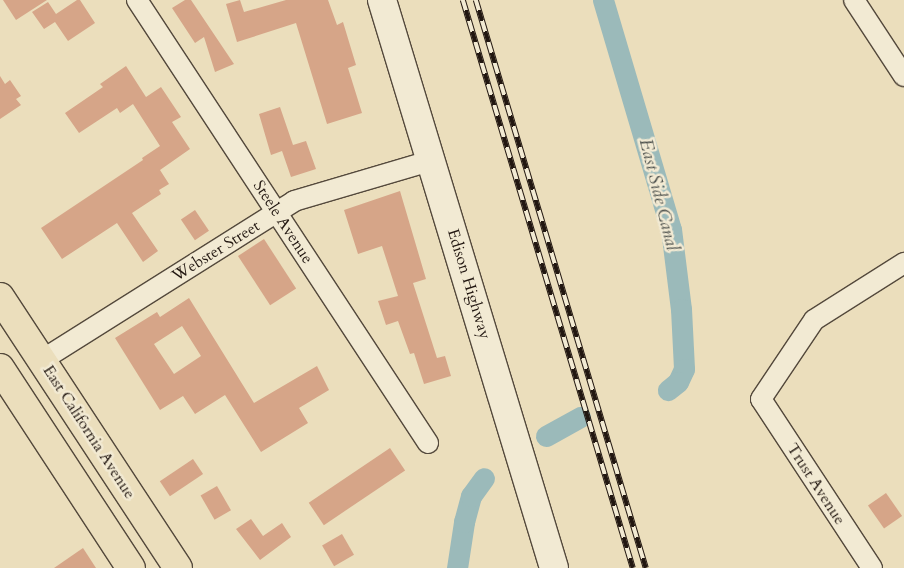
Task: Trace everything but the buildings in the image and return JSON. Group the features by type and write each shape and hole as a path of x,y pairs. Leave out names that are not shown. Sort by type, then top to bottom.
{"main road":[{"name":"Edison Highway","path":"382,0 554,568"},
{"name":"East California Avenue","path":"0,296 178,568"},
{"path":"0,331 7,342 24,356 42,360"},
{"path":"0,368 131,568"}],"street":[{"name":"Steele Avenue","path":"137,0 428,443"},
{"path":"854,0 904,76"},
{"name":"Webster Street","path":"42,360 294,202 430,161"},
{"name":"Trust Avenue","path":"872,568 761,399 814,320 904,263"}],"waterway":[{"name":"East Side Canal","path":"603,0 671,229 681,309 684,369 678,382 668,390"},
{"name":"East Side Canal","path":"546,436 580,417"},
{"name":"East Side Canal","path":"457,568 464,522 471,496 484,478"}],"railway":[{"path":"463,0 633,568"},
{"path":"476,0 646,568"}]}
